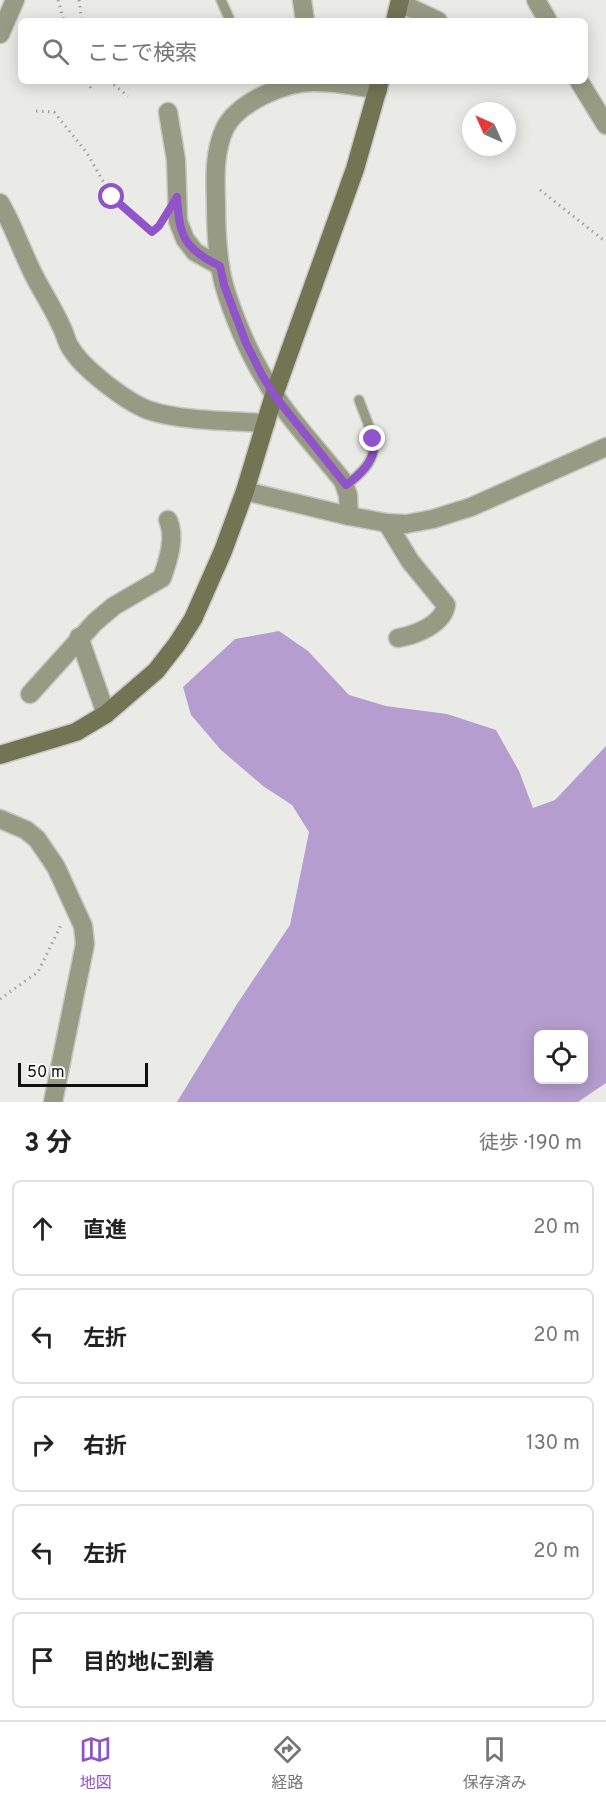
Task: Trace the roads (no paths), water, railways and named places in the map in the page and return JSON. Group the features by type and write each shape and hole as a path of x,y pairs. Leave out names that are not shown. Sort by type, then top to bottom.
{"street":[{"path":"302,0 305,18"},
{"path":"536,0 546,18"},
{"path":"396,18 400,1 432,18"},
{"path":"0,34 12,2"},
{"path":"300,84 279,89 255,100 233,116 226,125 217,152 215,171 220,266 224,285 246,343 274,395 346,485 349,516"},
{"path":"0,755 76,732 106,714 156,670 193,619 223,551 245,491 274,395 355,169 379,85 362,84"},
{"path":"581,84 606,125"},
{"path":"168,112 176,160 178,221 185,239 195,252 220,266"},
{"path":"0,203 10,220 29,266 61,324 70,347 89,368 128,399 147,410 172,416 266,423"},
{"path":"245,491 387,523 422,522 471,507 606,447"},
{"path":"30,694 79,638 114,606 162,578 171,543 172,528 168,520"},
{"path":"387,523 410,561 446,605 446,611 441,617 423,630 398,638"},
{"path":"79,638 106,714"},
{"path":"0,819 26,830 37,839 56,867 83,926 85,944 53,1102"}],"lane":[{"path":"220,0 229,18"},
{"path":"346,485 371,460 375,446 359,400"}]}
